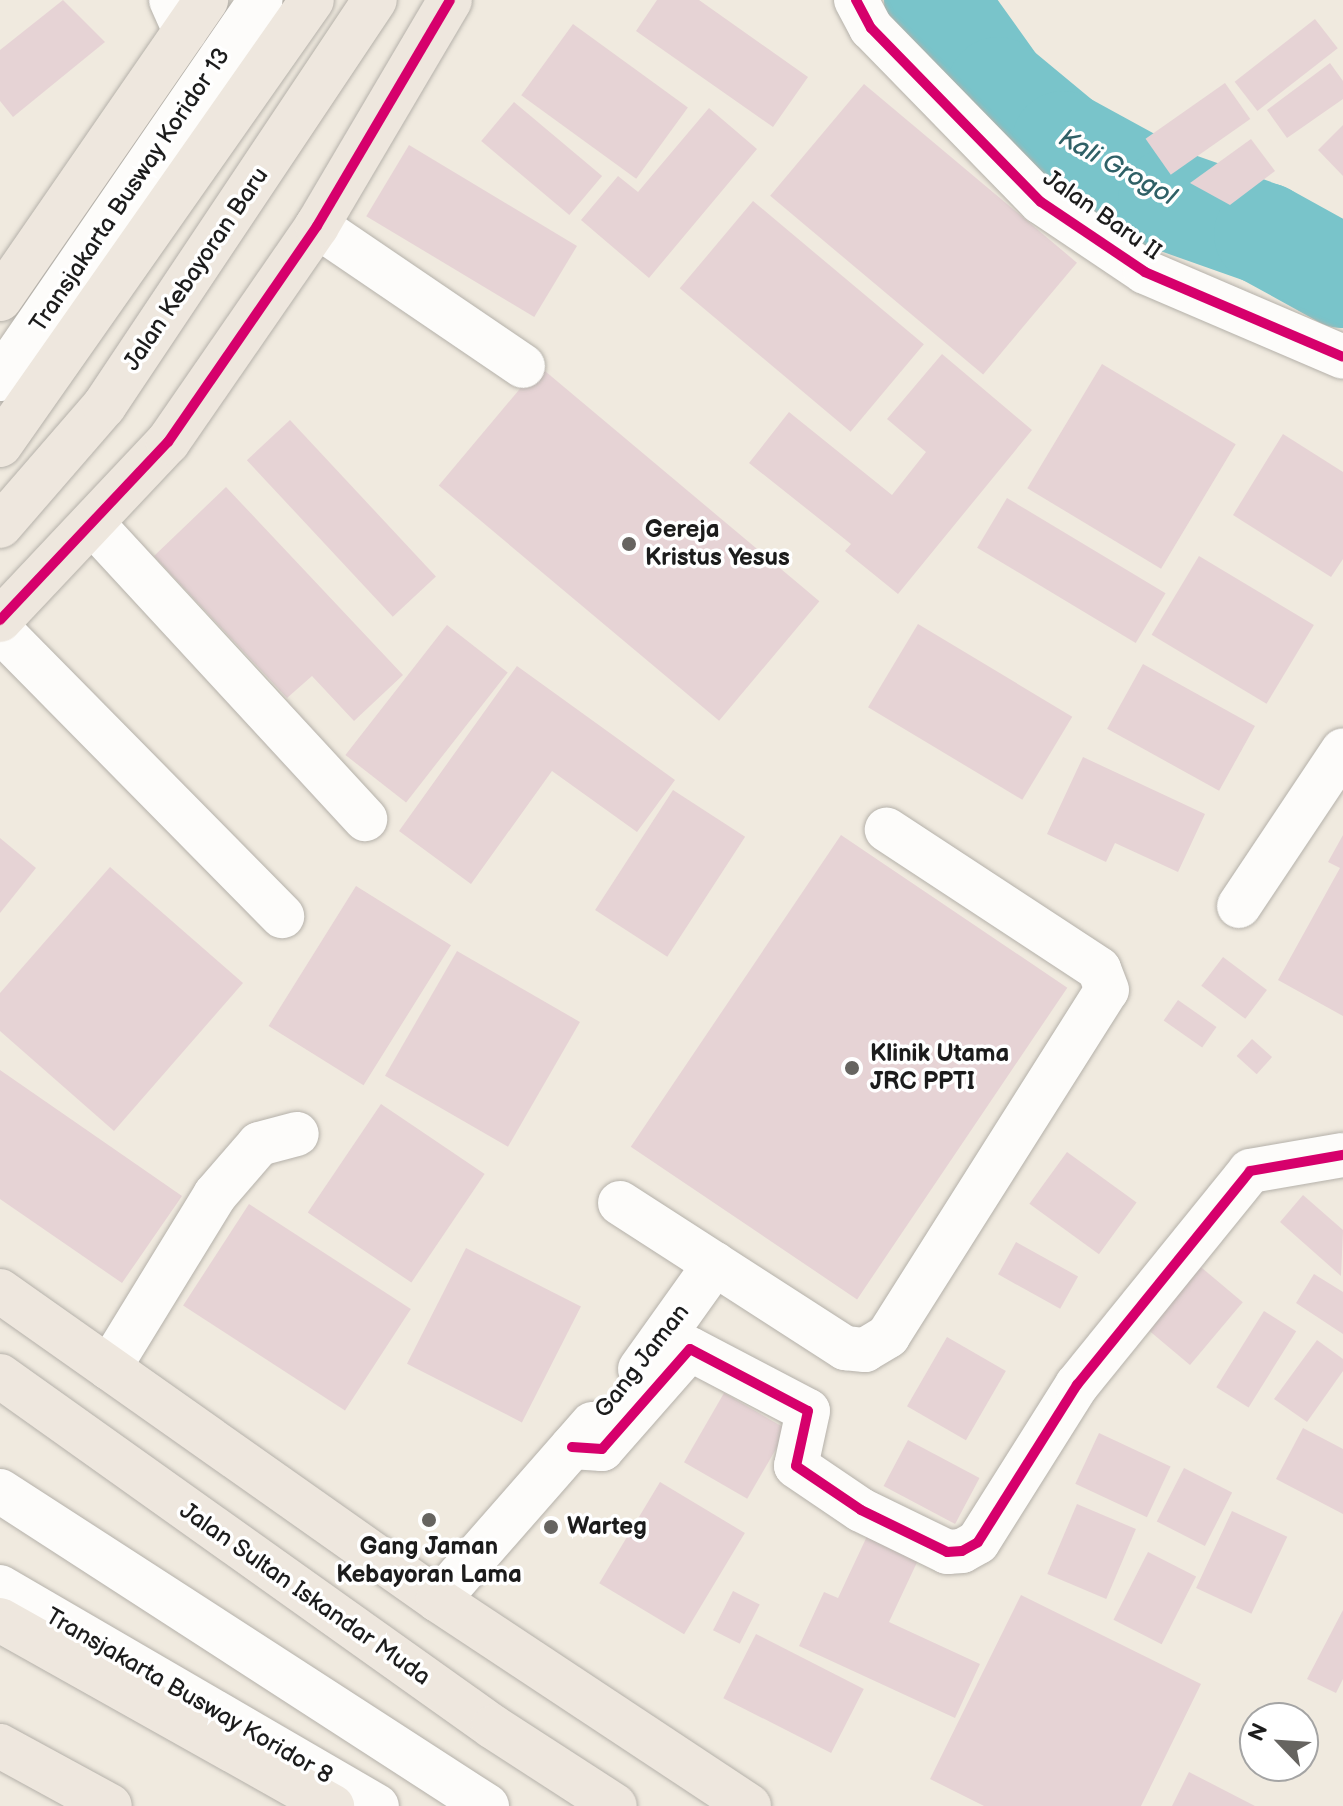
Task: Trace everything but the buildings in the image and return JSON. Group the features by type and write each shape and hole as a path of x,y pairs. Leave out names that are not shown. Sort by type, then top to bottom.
{"main road":[{"name":"Jalan Kebayoran Baru","path":"0,526 104,406 375,0"},
{"path":"0,620 168,442 317,226 450,0"},
{"path":"0,445 311,2"},
{"path":"0,299 187,10"},
{"path":"0,1291 438,1600 749,1806"},
{"name":"Jalan Sultan Iskandar Muda","path":"0,1376 615,1806"},
{"path":"0,1620 332,1806"},
{"path":"0,1746 110,1806"}],"street":[{"name":"Transjakarta Busway Koridor 13","path":"0,379 260,0"},
{"name":"Jalan Baru II","path":"856,0 871,28 1041,202 1145,272 1343,357"},
{"path":"317,226 523,366"},
{"path":"92,523 365,819"},
{"path":"0,630 282,916"},
{"path":"1239,906 1343,750"},
{"path":"620,1203 845,1348 865,1350 888,1336 1104,999 1099,969 887,830"},
{"path":"109,1368 215,1195 259,1144 297,1134"},
{"path":"572,1447 602,1449 690,1349 808,1411 796,1466 861,1510 947,1552 962,1551 978,1542 1077,1385 1250,1171 1343,1155"},
{"name":"Gang Jaman","path":"438,1600 649,1359 715,1264"},
{"path":"0,1491 487,1806"},
{"name":"Transjakarta Busway Koridor 8","path":"0,1587 377,1806"}],"waterway":[{"name":"Kali Grogol","path":"935,0 998,88 1063,142 1169,200 1265,234 1343,277"}],"cycle path":[{"path":"0,620 168,442 317,226 450,0"},
{"path":"856,0 871,28 1041,202 1145,272 1343,357"},
{"path":"572,1447 602,1449 690,1349 808,1411 796,1466 861,1510 947,1552 962,1551 978,1542 1077,1385 1250,1171 1343,1155"}],"place":[{"name":"Gereja Kristus Yesus","path":"629,544"},
{"name":"Klinik Utama JRC PPTI","path":"852,1068"},
{"name":"Gang Jaman Kebayoran Lama","path":"429,1520"},
{"name":"Warteg","path":"551,1527"}]}
